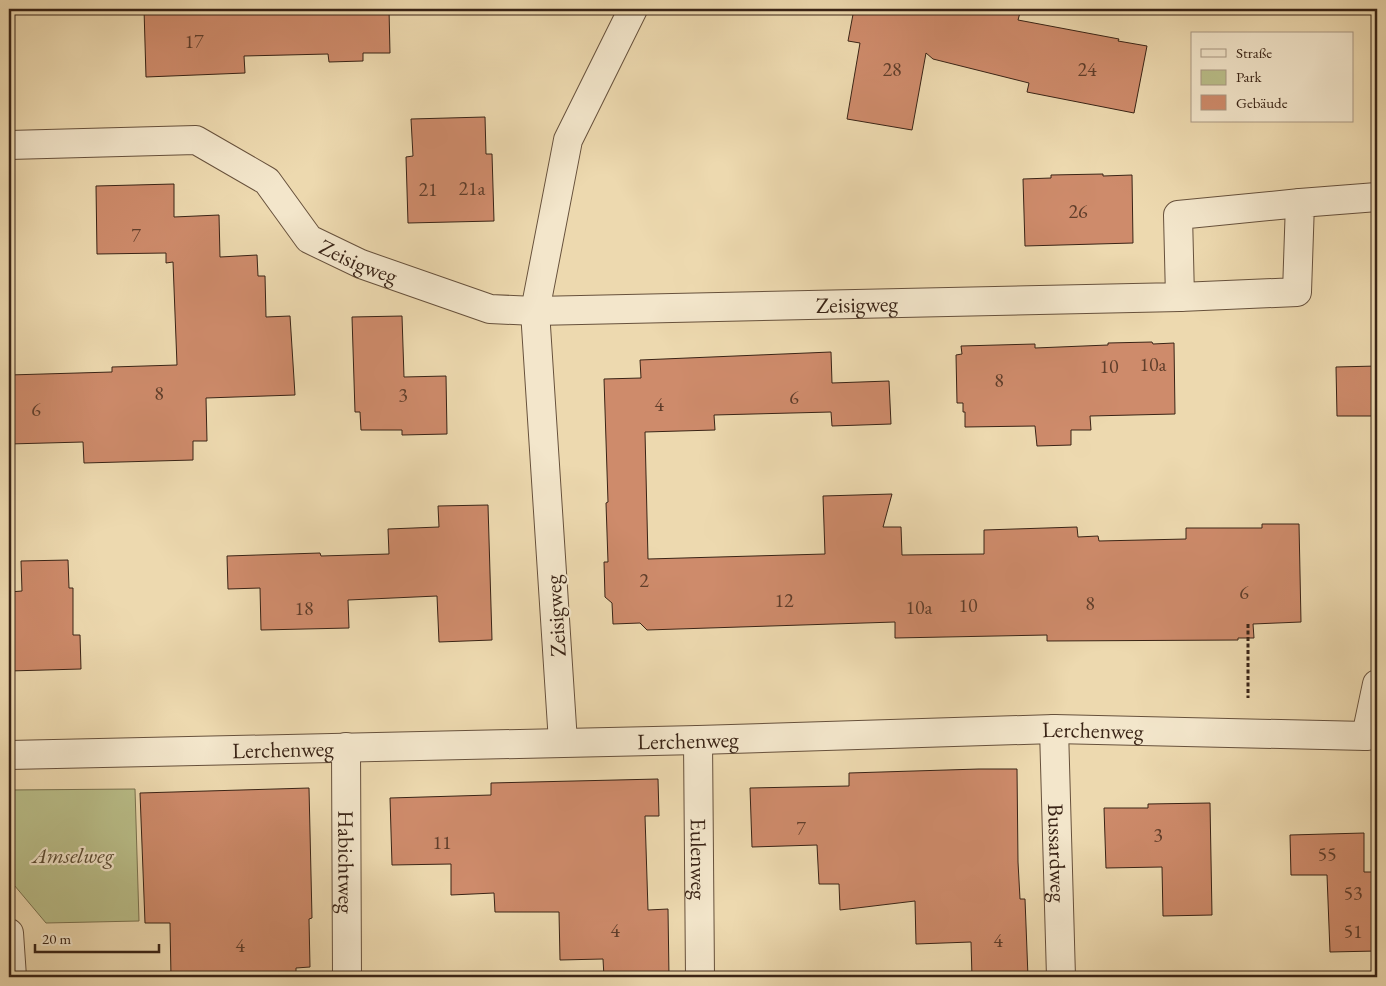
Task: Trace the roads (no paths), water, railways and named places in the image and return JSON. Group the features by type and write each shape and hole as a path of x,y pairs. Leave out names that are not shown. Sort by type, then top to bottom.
{"street":[{"name":"Zeisigweg","path":"563,742 535,311 568,140 633,9"},
{"name":"Zeisigweg","path":"9,145 196,140 267,181 309,239 361,264 490,309 535,311 1180,297 1298,292 1300,203"},
{"path":"1180,297 1178,214 1377,197"},
{"path":"1374,737 1377,684"},
{"name":"Lerchenweg","path":"9,755 698,740 1054,729 1374,737"},
{"name":"Bussardweg","path":"1054,729 1061,977"},
{"name":"Eulenweg","path":"698,740 700,977"},
{"name":"Habichtweg","path":"346,747 347,977"},
{"path":"9,934 12,977"}],"park label":[{"name":"Amselweg","path":"73,855"}]}
